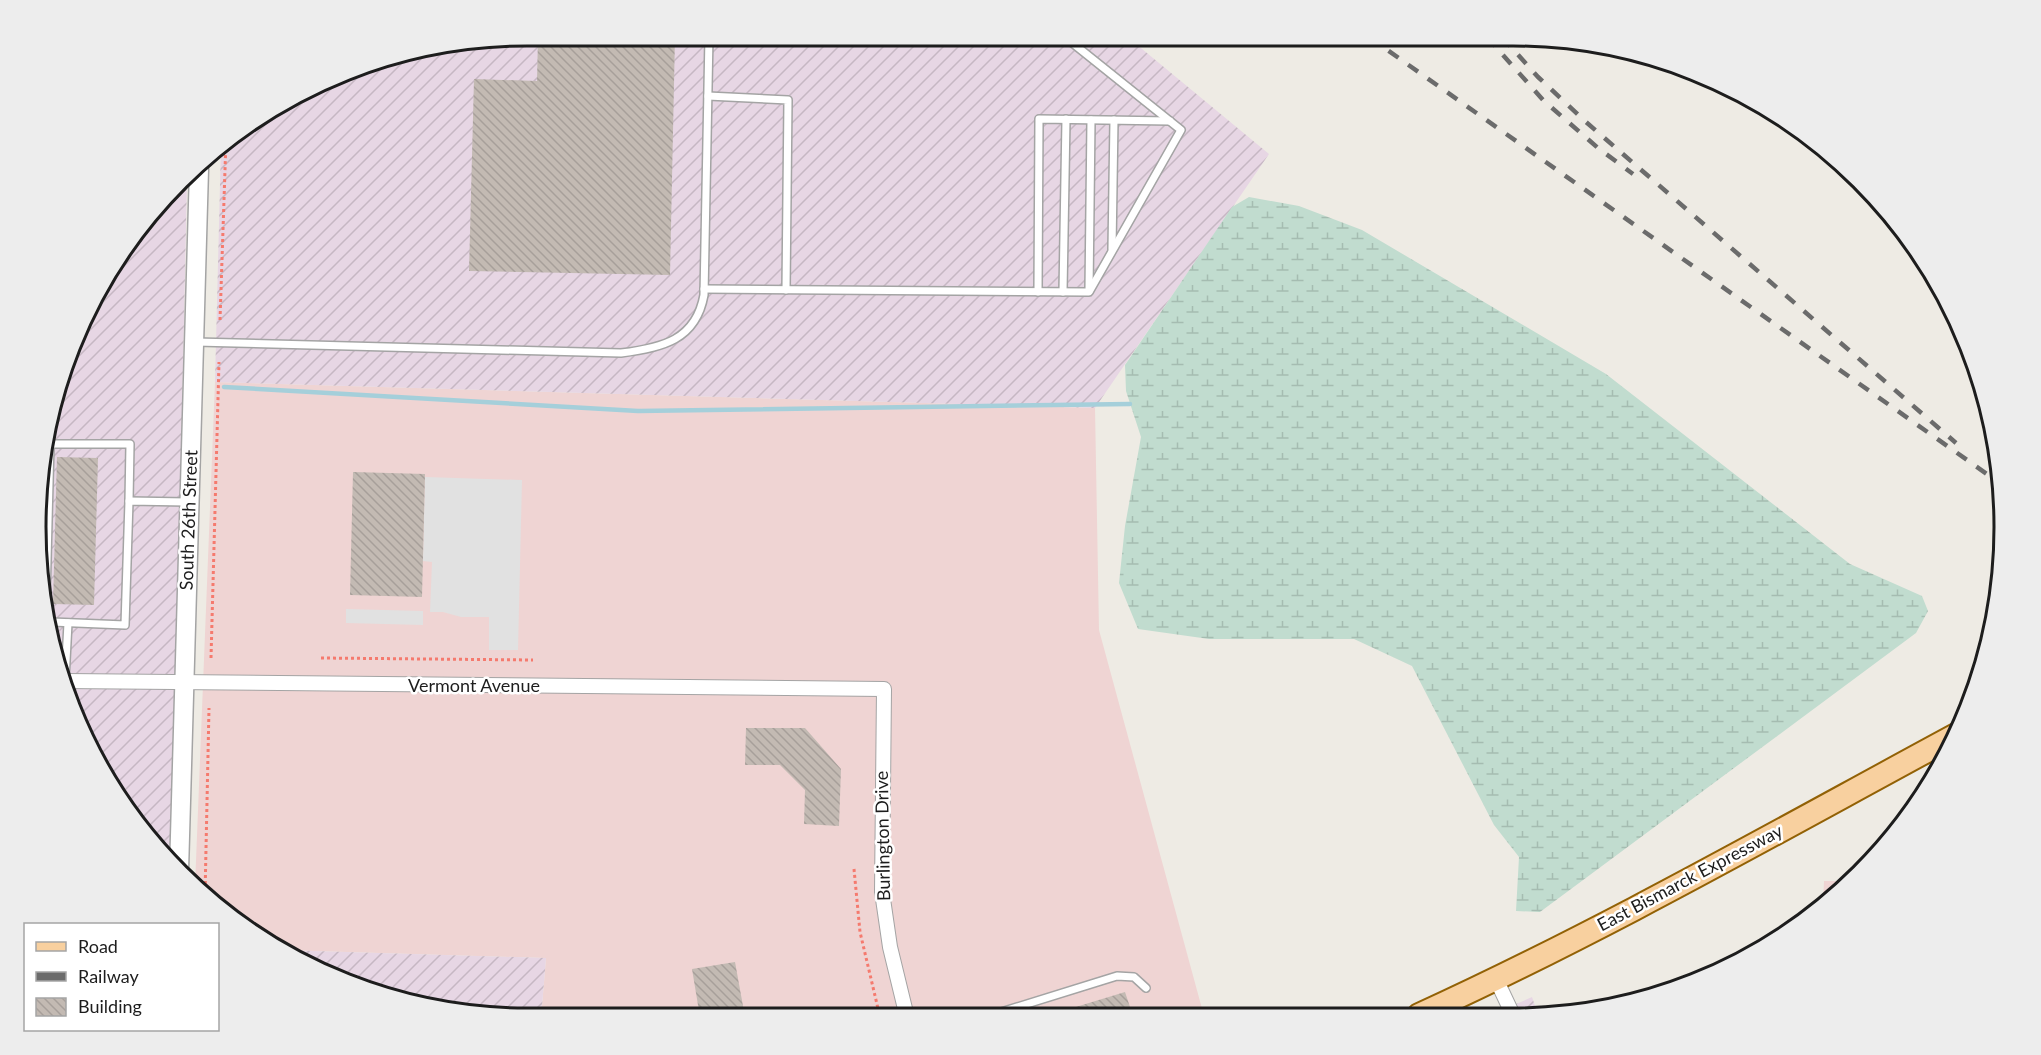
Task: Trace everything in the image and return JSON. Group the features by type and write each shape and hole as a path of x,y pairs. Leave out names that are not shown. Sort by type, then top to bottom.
{"main road":[{"name":"East Bismarck Expressway","path":"1434,1008 1618,917 1944,741"}],"street":[{"name":"South 26th Street","path":"179,860 199,176"},
{"name":"Vermont Avenue","path":"72,681 884,690"},
{"name":"Burlington Drive","path":"884,690 882,892 890,947 905,1008"},
{"path":"1496,979 1510,1008"}],"lane":[{"path":"194,342 621,353 659,345 677,338 692,327 701,312 704,289 709,46"},
{"path":"1076,46 1181,130 1089,292"},
{"path":"708,96 788,100 786,290"},
{"path":"1038,292 1039,119 1170,121"},
{"path":"1063,292 1066,119"},
{"path":"1089,292 1091,120"},
{"path":"1112,252 1114,120"},
{"path":"704,289 1089,292"},
{"path":"54,444 130,444 125,625 56,622"},
{"path":"47,548 49,487"},
{"path":"129,501 190,502"},
{"path":"66,662 68,623"},
{"path":"1014,1008 1117,976 1134,977 1146,988"}],"path":[{"path":"220,320 226,154"},
{"path":"211,658 219,363"},
{"path":"321,658 533,660"},
{"path":"206,886 209,708"},
{"path":"854,869 860,932 878,1008"}],"shaded area":[{"path":"528,46 1138,46 1269,154 1095,408 215,382 221,157 260,128 315,96 373,72 434,56"},
{"path":"187,187 173,853 128,795 111,768 83,712 63,652 56,621 46,528 56,434 63,403 83,343 111,287 128,260 166,210"},
{"path":"215,382 1095,408 1099,630 1202,1008 542,1008 546,958 299,951 235,909 195,876"},
{"path":"425,477 522,480 518,650 489,650 489,617 461,617 443,612 430,612 432,562 423,561"},
{"path":"346,609 423,611 423,625 346,623"},
{"path":"1824,881 1840,881 1831,889 1823,895"},
{"path":"299,951 546,958 542,1008 528,1008 465,1004 403,992 343,972"},
{"path":"1532,997 1535,1007 1514,1008 1507,1008"}],"green space":[{"path":"1249,197 1299,206 1362,230 1606,374 1850,564 1922,596 1928,611 1916,633 1540,912 1516,911 1519,857 1494,825 1412,666 1354,639 1209,639 1138,629 1119,583 1125,526 1141,437 1126,391 1125,365 1232,207"}],"building":[{"path":"538,46 675,46 670,275 469,271 474,79 537,81"},
{"path":"57,457 98,458 94,605 53,603"},
{"path":"353,472 425,474 422,597 350,595"},
{"path":"746,728 805,728 841,769 839,826 804,824 805,790 780,765 745,765"},
{"path":"735,962 743,1008 698,1008 692,969"},
{"path":"1125,992 1130,1008 1072,1008"}],"waterway":[{"path":"224,387 638,411 1130,404"}],"railway":[{"path":"1382,46 1991,477"},
{"path":"1495,46 1543,100 1598,148 1633,174"},
{"path":"1510,46 1538,77 1586,122 1956,443"}]}
